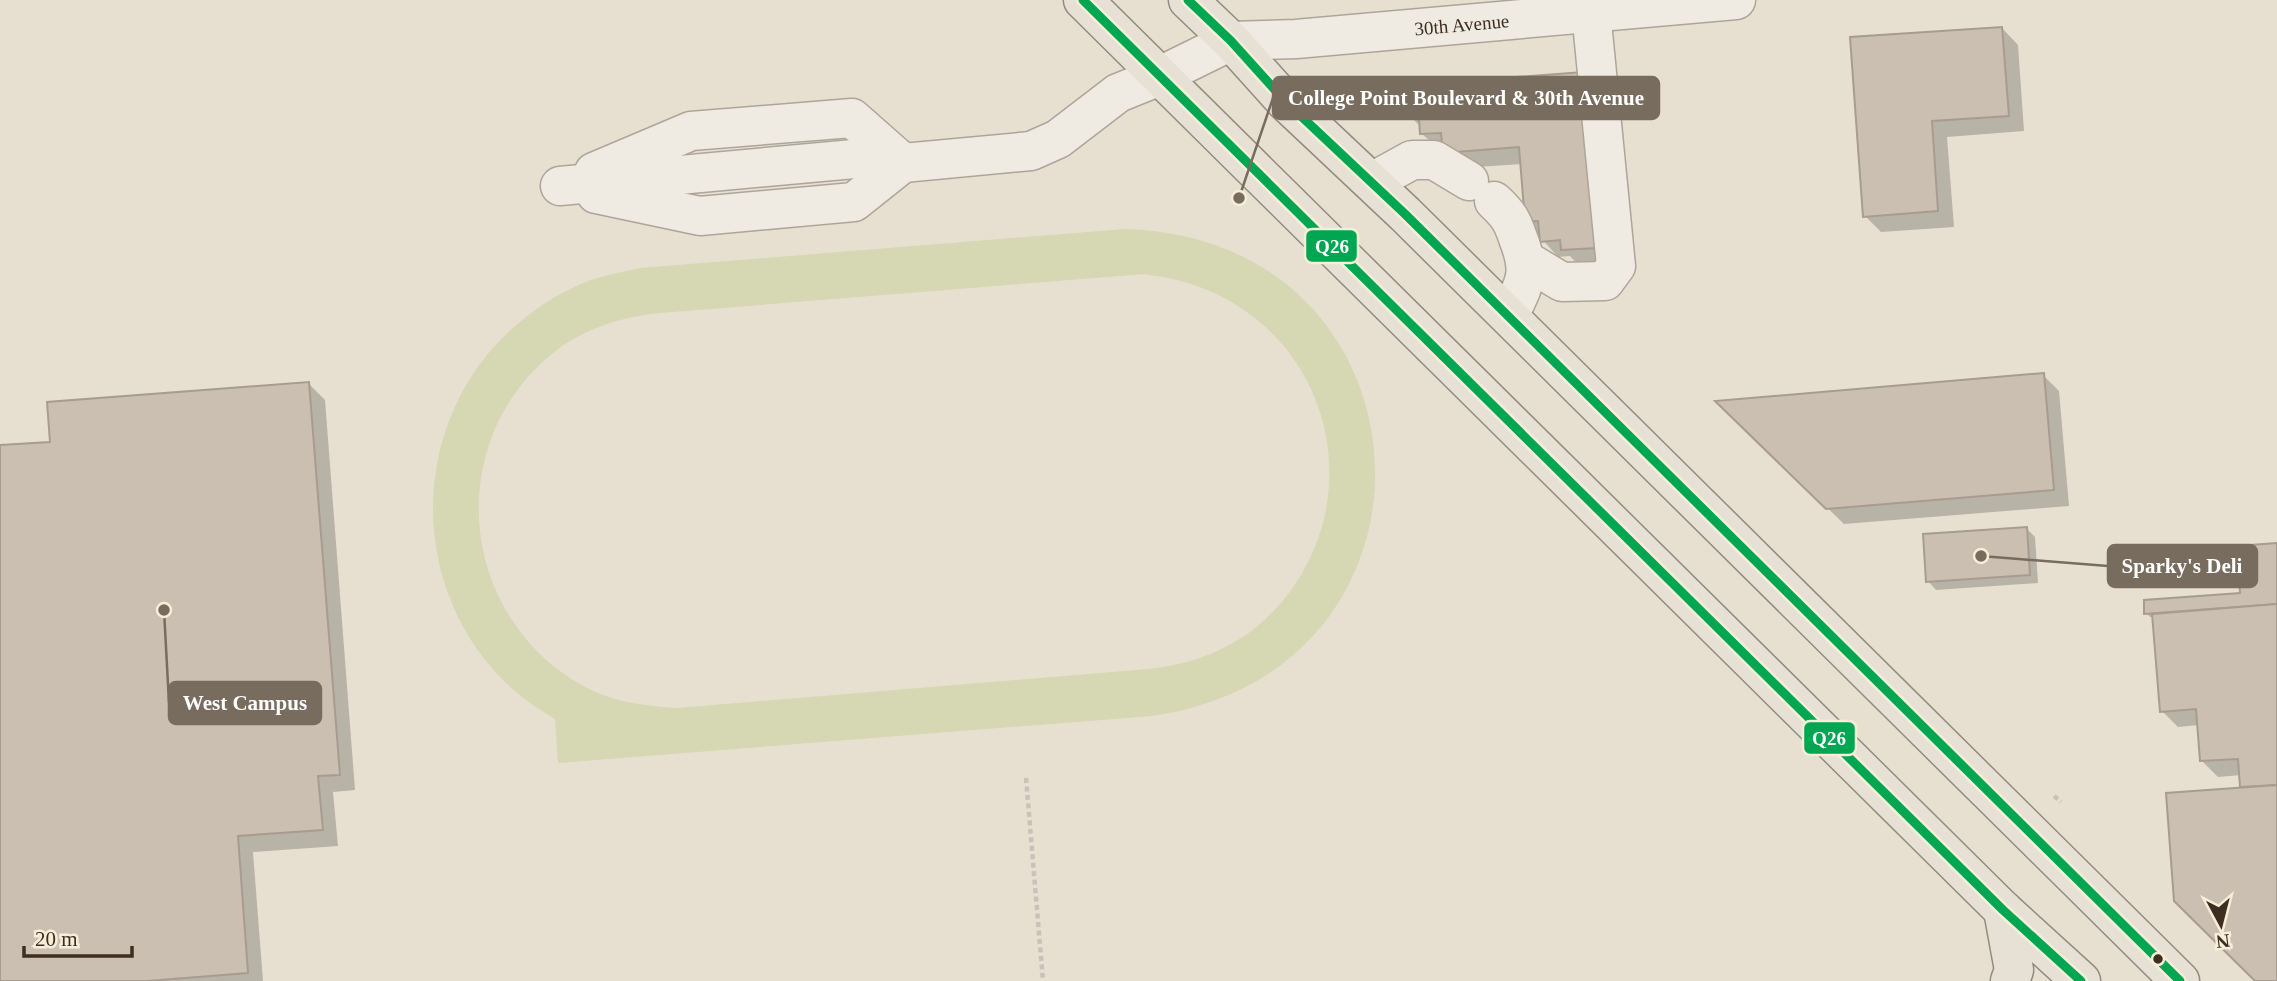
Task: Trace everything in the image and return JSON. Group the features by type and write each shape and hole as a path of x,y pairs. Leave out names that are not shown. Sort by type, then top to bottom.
{"main road":[{"path":"1083,0 2003,910 2081,981"},
{"path":"1188,0 1231,41 1285,101 1509,316 2180,981"},
{"path":"2003,910 2014,970 2010,981"}],"street":[{"name":"30th Avenue","path":"1231,41 1309,38 1736,0"},
{"path":"1527,261 1562,282 1605,281 1616,266 1591,12"},
{"path":"904,163 854,202 700,216 560,186 694,150 853,137 904,163 1031,151 1058,139 1118,93 1160,76 1231,41"},
{"path":"1372,182 1412,160 1434,160 1482,191 1510,216 1527,261 1520,293 1509,316"}],"path":[{"path":"1330,96 1339,84 1333,76"},
{"path":"1026,778 1043,981"},
{"path":"2054,796 2062,802"}],"green space":[{"path":"1125,229 1230,251 1307,303 1355,375 1375,459 1365,545 1325,622 1254,683 1152,716 558,763 555,719 511,687 476,648 452,603 437,554 433,503 440,452 457,402 486,356 518,323 543,305 583,283 640,268","holes":["1145,274 1197,286 1237,305 1271,332 1297,364 1316,401 1327,441 1329,482 1322,525 1306,566 1283,601 1263,621 1219,650 1190,661 1148,669 678,708 656,706 622,701 591,690 547,661 514,623 491,579 480,532 480,483 492,435 517,391 553,353 590,330 632,317 660,313"]}],"building":[{"path":"2002,27 2009,116 1932,121 1938,211 1863,217 1850,37"},
{"path":"1583,72 1596,248 1561,250 1560,240 1540,242 1538,221 1525,222 1519,147 1443,153 1441,133 1420,134 1419,119 1411,119 1408,85"},
{"path":"2044,373 2054,490 1826,509 1715,401"},
{"path":"309,382 340,775 318,776 323,830 238,836 248,973 147,981 0,981 0,445 50,442 47,402"},
{"path":"2027,527 2030,575 1926,582 1923,534"},
{"path":"2277,543 2277,604 2144,614 2144,600 2240,593 2237,546"},
{"path":"2277,604 2277,785 2240,787 2238,759 2200,761 2196,709 2160,712 2152,614"},
{"path":"2277,785 2277,981 2255,981 2174,901 2166,793"}],"transit line":[{"name":"Q26","path":"1083,0 2003,910 2081,981"},
{"name":"Q26","path":"1188,0 1231,41 1285,101 1405,214 2180,981"}],"place":[{"name":"College Point Boulevard & 30th Avenue","path":"1239,198"},
{"name":"Sparky's Deli","path":"1981,556"},
{"name":"West Campus","path":"164,610"}]}
